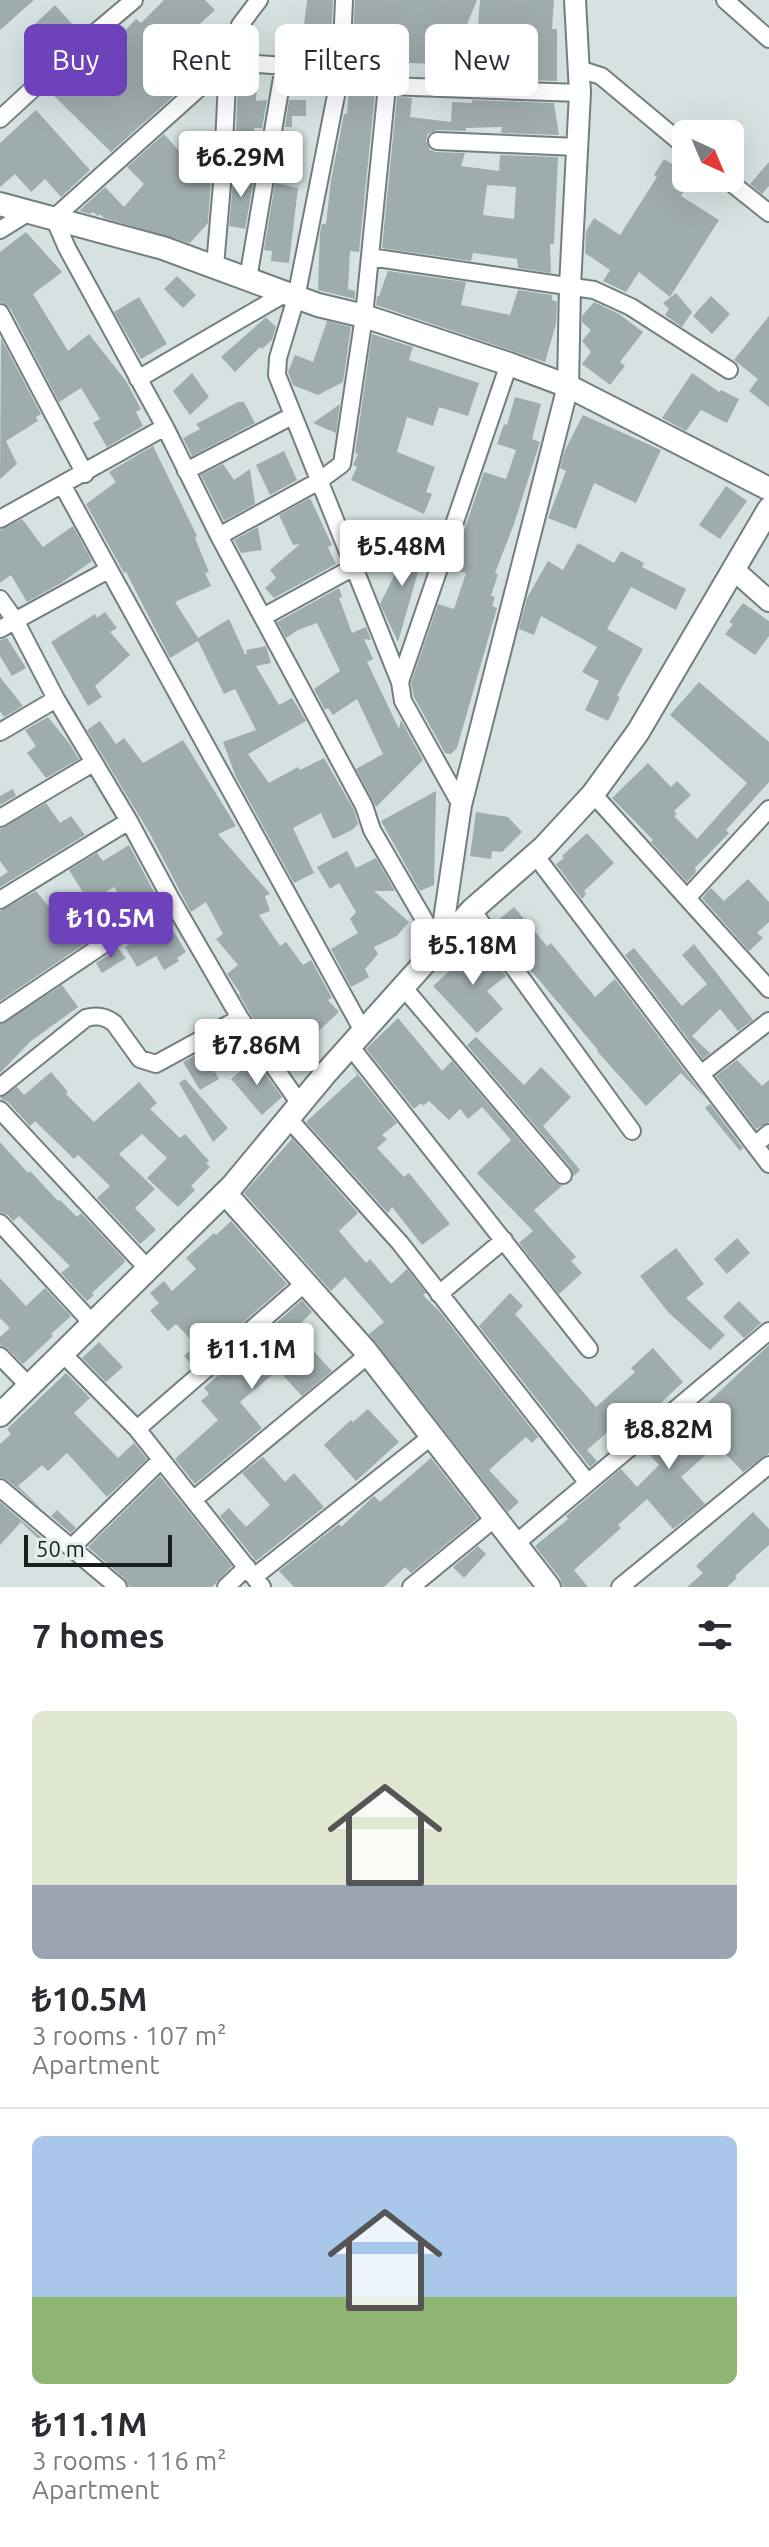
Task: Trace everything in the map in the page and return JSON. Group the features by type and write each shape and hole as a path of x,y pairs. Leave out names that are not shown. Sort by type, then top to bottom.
{"main road":[{"path":"0,204 163,248 290,296 364,316 509,364 568,386 769,489"},
{"path":"0,1415 225,1193 356,1038 472,910 535,855 593,794 638,732 769,509"},
{"path":"225,1193 368,1355 549,1587"}],"street":[{"path":"0,119 134,0"},
{"path":"241,24 259,0"},
{"path":"343,24 344,0"},
{"path":"440,947 461,805 568,386 580,93 575,0"},
{"path":"725,0 769,39"},
{"path":"579,69 601,76 672,135"},
{"path":"409,87 580,93"},
{"path":"190,96 54,218 67,248 165,427 219,536 364,806 372,830 440,947"},
{"path":"215,266 226,96"},
{"path":"248,279 279,96"},
{"path":"335,96 276,366 292,416 400,682 403,701 461,805"},
{"path":"219,536 319,481 342,464 364,316 386,96"},
{"path":"437,141 577,147"},
{"path":"743,192 769,213"},
{"path":"0,230 29,212"},
{"path":"370,257 594,290 613,297 729,370"},
{"path":"138,379 290,296"},
{"path":"0,313 85,474"},
{"path":"400,682 509,364"},
{"path":"186,471 292,416"},
{"path":"0,519 165,427"},
{"path":"63,486 356,1038 504,1240 589,1349"},
{"path":"263,617 354,567"},
{"path":"733,569 769,601"},
{"path":"7,624 108,570"},
{"path":"0,599 7,624 129,821 294,1111 588,1483"},
{"path":"0,732 56,699"},
{"path":"0,818 93,763"},
{"path":"593,794 769,989"},
{"path":"687,898 769,809"},
{"path":"0,900 129,821"},
{"path":"535,855 769,1164"},
{"path":"0,1014 171,899"},
{"path":"472,910 632,1131"},
{"path":"403,987 563,1175"},
{"path":"0,1087 86,1018 108,1018 140,1059 156,1064 240,1018"},
{"path":"701,1074 769,1021"},
{"path":"0,1110 148,1269"},
{"path":"755,1145 769,1133"},
{"path":"0,1223 93,1324"},
{"path":"439,1294 504,1240"},
{"path":"137,1429 305,1283"},
{"path":"515,1544 769,1331"},
{"path":"62,1353 137,1429 254,1577"},
{"path":"193,1500 368,1355"},
{"path":"0,1356 29,1386"},
{"path":"226,1587 254,1577 432,1436"},
{"path":"71,1548 161,1460"},
{"path":"620,1587 769,1465"},
{"path":"0,1488 118,1587"},
{"path":"411,1587 495,1518"}],"building":[{"path":"0,0 34,0 0,30"},
{"path":"164,0 205,0 215,10 200,24 143,24 143,96 173,96 111,152 54,96 127,96 127,29 136,19 141,23"},
{"path":"307,0 333,0 332,24 304,24"},
{"path":"355,0 477,0 467,24 425,24 425,63 409,63 409,24 354,24"},
{"path":"480,0 554,0 552,29 557,29 557,81 538,80 538,24 478,24"},
{"path":"55,5 72,24 35,24"},
{"path":"237,96 256,96 256,101 267,100 262,128 254,128 254,133 236,132"},
{"path":"348,96 375,96 359,252 350,251 348,289 355,291 355,299 318,290 320,232 322,224 326,224 331,180 344,114 347,114"},
{"path":"397,97 412,98 410,117 451,122 452,102 554,103 559,135 501,133 502,127 466,128 466,131 437,130 428,134 426,141 430,150 436,152 465,153 461,166 499,171 500,155 558,157 554,244 550,244 551,273 518,268 517,259 473,253 471,261 382,248","holes":["487,185 516,187 514,219 483,215"]},
{"path":"289,100 306,100 306,116 292,116 292,127 285,127"},
{"path":"36,110 90,170 61,197 45,179 31,192 15,174 0,187 0,143"},
{"path":"164,134 187,160 199,149 212,163 208,223 190,243 104,218 100,214 79,211 105,187 124,207 144,184 127,167"},
{"path":"664,159 672,164 672,192 684,192 681,196 719,220 670,297 639,272 626,292 603,281 610,270 585,253 586,231 594,218 620,235 657,177 654,175"},
{"path":"769,162 769,186 762,194 750,184"},
{"path":"234,170 251,173 250,178 254,179 245,229 229,226"},
{"path":"275,183 298,188 289,263 271,261 272,251 264,250"},
{"path":"26,232 62,272 33,294 68,351 89,334 126,381 141,409 136,412 143,426 107,447 93,423 100,419 81,388 59,402 10,308 0,302 0,252"},
{"path":"388,271 466,282 461,305 510,315 518,290 552,295 552,300 557,302 556,324 545,362 376,305"},
{"path":"177,276 196,295 183,308 164,289"},
{"path":"676,293 692,312 682,327 665,315 669,309 663,303"},
{"path":"711,296 730,314 712,334 693,316"},
{"path":"139,297 167,344 141,359 114,312"},
{"path":"594,302 619,314 643,332 620,362 625,366 610,385 582,364 591,352 582,341 591,330 582,322 582,316"},
{"path":"769,316 769,407 749,391 758,379 734,360"},
{"path":"266,317 276,327 272,340 262,349 260,347 235,372 221,357"},
{"path":"327,321 351,327 343,382 318,395 293,385 288,372 295,355 313,362"},
{"path":"372,334 413,347 409,360 479,383 468,416 439,407 433,426 407,417 397,452 435,467 426,492 432,494 424,514 351,480 357,467 353,465 358,454 355,453"},
{"path":"1,338 41,414 36,417 38,421 6,441 17,464 0,479"},
{"path":"192,373 209,397 190,415 173,391"},
{"path":"692,373 719,392 721,390 739,399 727,423 701,410 686,431 662,418"},
{"path":"515,397 541,404 532,439 540,442 495,573 498,574 491,596 495,597 492,606 497,608 457,748 451,754 445,753 414,697 411,683 438,604 454,609 466,573 451,569 484,472 506,479 516,450 497,444 504,424 507,425"},
{"path":"238,402 244,402 255,423 192,456 183,438 200,429 196,424"},
{"path":"340,404 336,433 313,423"},
{"path":"583,415 661,450 636,503 594,483 576,529 548,518 566,471 560,468 565,450"},
{"path":"153,446 197,536 195,538 209,572 205,573 211,586 175,602 198,638 229,619 245,654 246,650 266,646 271,663 256,666 279,705 292,698 306,721 248,754 269,783 298,767 300,770 324,758 354,810 358,824 333,839 321,813 293,828 314,873 294,883 236,777 223,742 256,730 235,689 224,694 198,641 170,658 126,572 86,504 116,482 109,472"},
{"path":"284,451 297,480 270,495 256,465"},
{"path":"223,464 234,480 250,469 255,504 224,521 201,475"},
{"path":"726,486 747,501 720,539 699,525"},
{"path":"310,498 332,545 328,547 336,564 274,598 265,588 276,578 270,570 300,544 293,545 279,515"},
{"path":"22,519 43,547 73,526 92,561 27,602 11,575 0,583 0,530"},
{"path":"258,527 262,550 241,553 234,540"},
{"path":"578,543 614,563 621,551 644,563 642,567 686,589 676,610 631,587 607,629 643,649 617,696 620,697 608,721 585,710 599,681 582,672 597,647 541,616 534,635 519,629 527,598 548,561 563,570"},
{"path":"400,544 424,551 398,642 380,604 401,562 396,561"},
{"path":"339,588 342,597 339,598 352,633 366,627 371,640 364,639 373,659 367,662 399,729 401,720 423,760 376,807 356,769 383,754 357,699 333,715 328,708 325,710 314,689 340,671 317,623 286,638 277,622"},
{"path":"743,603 769,621 769,636 755,655 725,634 733,624 729,622"},
{"path":"105,612 117,628 110,632 130,655 95,686 102,697 88,706 51,642 95,614 97,618"},
{"path":"7,638 26,668 12,676 0,656 0,640"},
{"path":"0,677 23,706 4,717 0,711"},
{"path":"699,682 769,742 769,782 726,830 729,833 695,868 696,872 687,882 651,842 653,840 612,798 648,763 671,787 677,781 691,795 674,811 677,814 674,816 697,839 747,783 670,715"},
{"path":"48,717 79,759 46,778 27,753 36,746 25,730"},
{"path":"100,721 116,744 124,738 143,763 183,740 236,826 218,834 270,894 265,896 270,911 259,915 280,946 286,942 303,965 311,960 332,998 328,1000 339,1012 311,1038 318,1048 289,1069 227,974 238,965 216,939 223,934 206,902 191,912 149,832 87,730"},
{"path":"13,789 16,796 0,805 0,796"},
{"path":"436,791 434,885 420,891 381,821"},
{"path":"46,803 60,823 71,816 85,835 0,887 0,877 8,872 0,861 0,829"},
{"path":"476,812 508,817 522,832 502,852 492,851 491,859 470,856"},
{"path":"587,833 614,863 584,891 586,894 582,899 556,864"},
{"path":"129,845 154,892 128,908 114,887 89,902 69,870 97,853 103,861"},
{"path":"347,851 356,868 376,858 395,891 374,891 409,922 397,936 374,947 378,954 365,969 369,977 351,987 331,949 358,933 350,919 356,912 339,883 330,889 317,867"},
{"path":"748,879 769,902 769,922 757,933 763,938 749,951 702,898 711,888 724,901"},
{"path":"36,891 60,921 63,919 67,925 89,909 105,930 0,1001 0,911"},
{"path":"514,907 547,946 551,943 595,997 615,979 706,1099 681,1073 646,1106 597,1051 495,923"},
{"path":"168,922 186,952 177,958 179,961 164,970 156,956 137,967 125,947"},
{"path":"478,937 506,976 487,991 503,1009 477,1033 433,986 477,946 473,942"},
{"path":"694,944 753,1020 738,1031 720,1009 692,1036 710,1053 703,1059 625,955 634,948 682,1006 707,984 682,955"},
{"path":"118,948 126,958 102,973 96,963"},
{"path":"62,985 78,1007 31,1041 0,1073 0,1025"},
{"path":"398,1018 442,1071 452,1061 555,1182 562,1186 534,1210 576,1257 571,1261 582,1273 559,1294 519,1243 533,1231 477,1173 511,1140 482,1107 468,1119 460,1109 449,1120 429,1101 414,1109 366,1049"},
{"path":"476,1037 524,1085 541,1067 571,1097 543,1126 580,1170 574,1176 571,1168 467,1045"},
{"path":"203,1051 219,1079 200,1090 183,1062"},
{"path":"255,1059 282,1097 262,1115 231,1079"},
{"path":"737,1060 762,1086 769,1080 769,1122 756,1129 716,1076"},
{"path":"351,1066 397,1123 382,1135 387,1139 377,1148 404,1177 409,1173 450,1224 422,1245 392,1207 388,1213 306,1122 357,1075"},
{"path":"51,1072 68,1092 66,1094 94,1122 139,1082 157,1103 150,1109 180,1138 185,1134 209,1161 206,1163 210,1167 191,1186 195,1190 178,1207 147,1178 167,1158 142,1134 119,1154 155,1189 135,1208 156,1230 140,1244 97,1198 110,1186 78,1155 74,1159 35,1121 30,1126 8,1102 0,1098 17,1087 24,1095"},
{"path":"185,1079 228,1128 213,1142 179,1083"},
{"path":"710,1104 743,1148 740,1151 705,1108"},
{"path":"291,1137 358,1213 339,1231 366,1263 370,1259 391,1284 407,1269 426,1293 423,1295 440,1312 538,1437 532,1443 526,1437 489,1470 519,1502 508,1512 369,1334 384,1322 345,1277 331,1291 244,1193"},
{"path":"0,1142 58,1201 77,1217 81,1213 124,1259 125,1262 87,1301 61,1273 70,1266 19,1216 13,1221 0,1212"},
{"path":"231,1221 287,1284 193,1366 184,1356 196,1345 176,1324 168,1331 150,1311 159,1303 150,1293 164,1281 172,1291 196,1269 186,1258"},
{"path":"737,1238 750,1253 727,1274 714,1259"},
{"path":"676,1248 704,1284 686,1298 725,1335 710,1350 668,1312 640,1276"},
{"path":"0,1278 26,1306 45,1288 71,1316 23,1364 0,1345 0,1337 10,1328 0,1318"},
{"path":"510,1293 523,1306 515,1314 596,1407 635,1372 631,1368 653,1348 683,1382 644,1419 634,1409 587,1450 597,1461 590,1467 479,1326"},
{"path":"302,1300 312,1312 294,1330 332,1371 302,1396 278,1370 240,1402 262,1428 195,1484 175,1459 218,1420 201,1401 209,1394 204,1388"},
{"path":"739,1301 761,1323 744,1338 723,1317"},
{"path":"99,1342 123,1367 106,1382 82,1358"},
{"path":"769,1345 769,1453 743,1472 717,1445 681,1477 705,1504 673,1529 647,1499 618,1525 621,1528 574,1570 588,1587 563,1587 560,1578 535,1546 621,1469 637,1487 659,1465 645,1450 666,1432 669,1436"},
{"path":"66,1373 90,1398 74,1413 118,1458 134,1443 147,1459 107,1497 67,1453 48,1471 42,1465 18,1486 41,1508 0,1477 0,1444 11,1434 7,1429"},
{"path":"368,1409 399,1442 356,1481 324,1445"},
{"path":"263,1457 285,1482 294,1473 324,1507 256,1561 220,1516 229,1508 246,1527 270,1505 242,1473"},
{"path":"431,1458 478,1518 411,1573 405,1567 384,1587 294,1587 279,1571 339,1524 341,1527 374,1496 380,1502"},
{"path":"160,1476 232,1566 212,1587 129,1587 125,1579 88,1547"},
{"path":"0,1502 57,1551 54,1554 21,1522 0,1545"},
{"path":"57,1510 76,1528 71,1533 51,1516"},
{"path":"753,1512 769,1529 769,1545 727,1587 687,1587 703,1573 696,1566"},
{"path":"478,1546 486,1554 464,1578 453,1567"}]}
